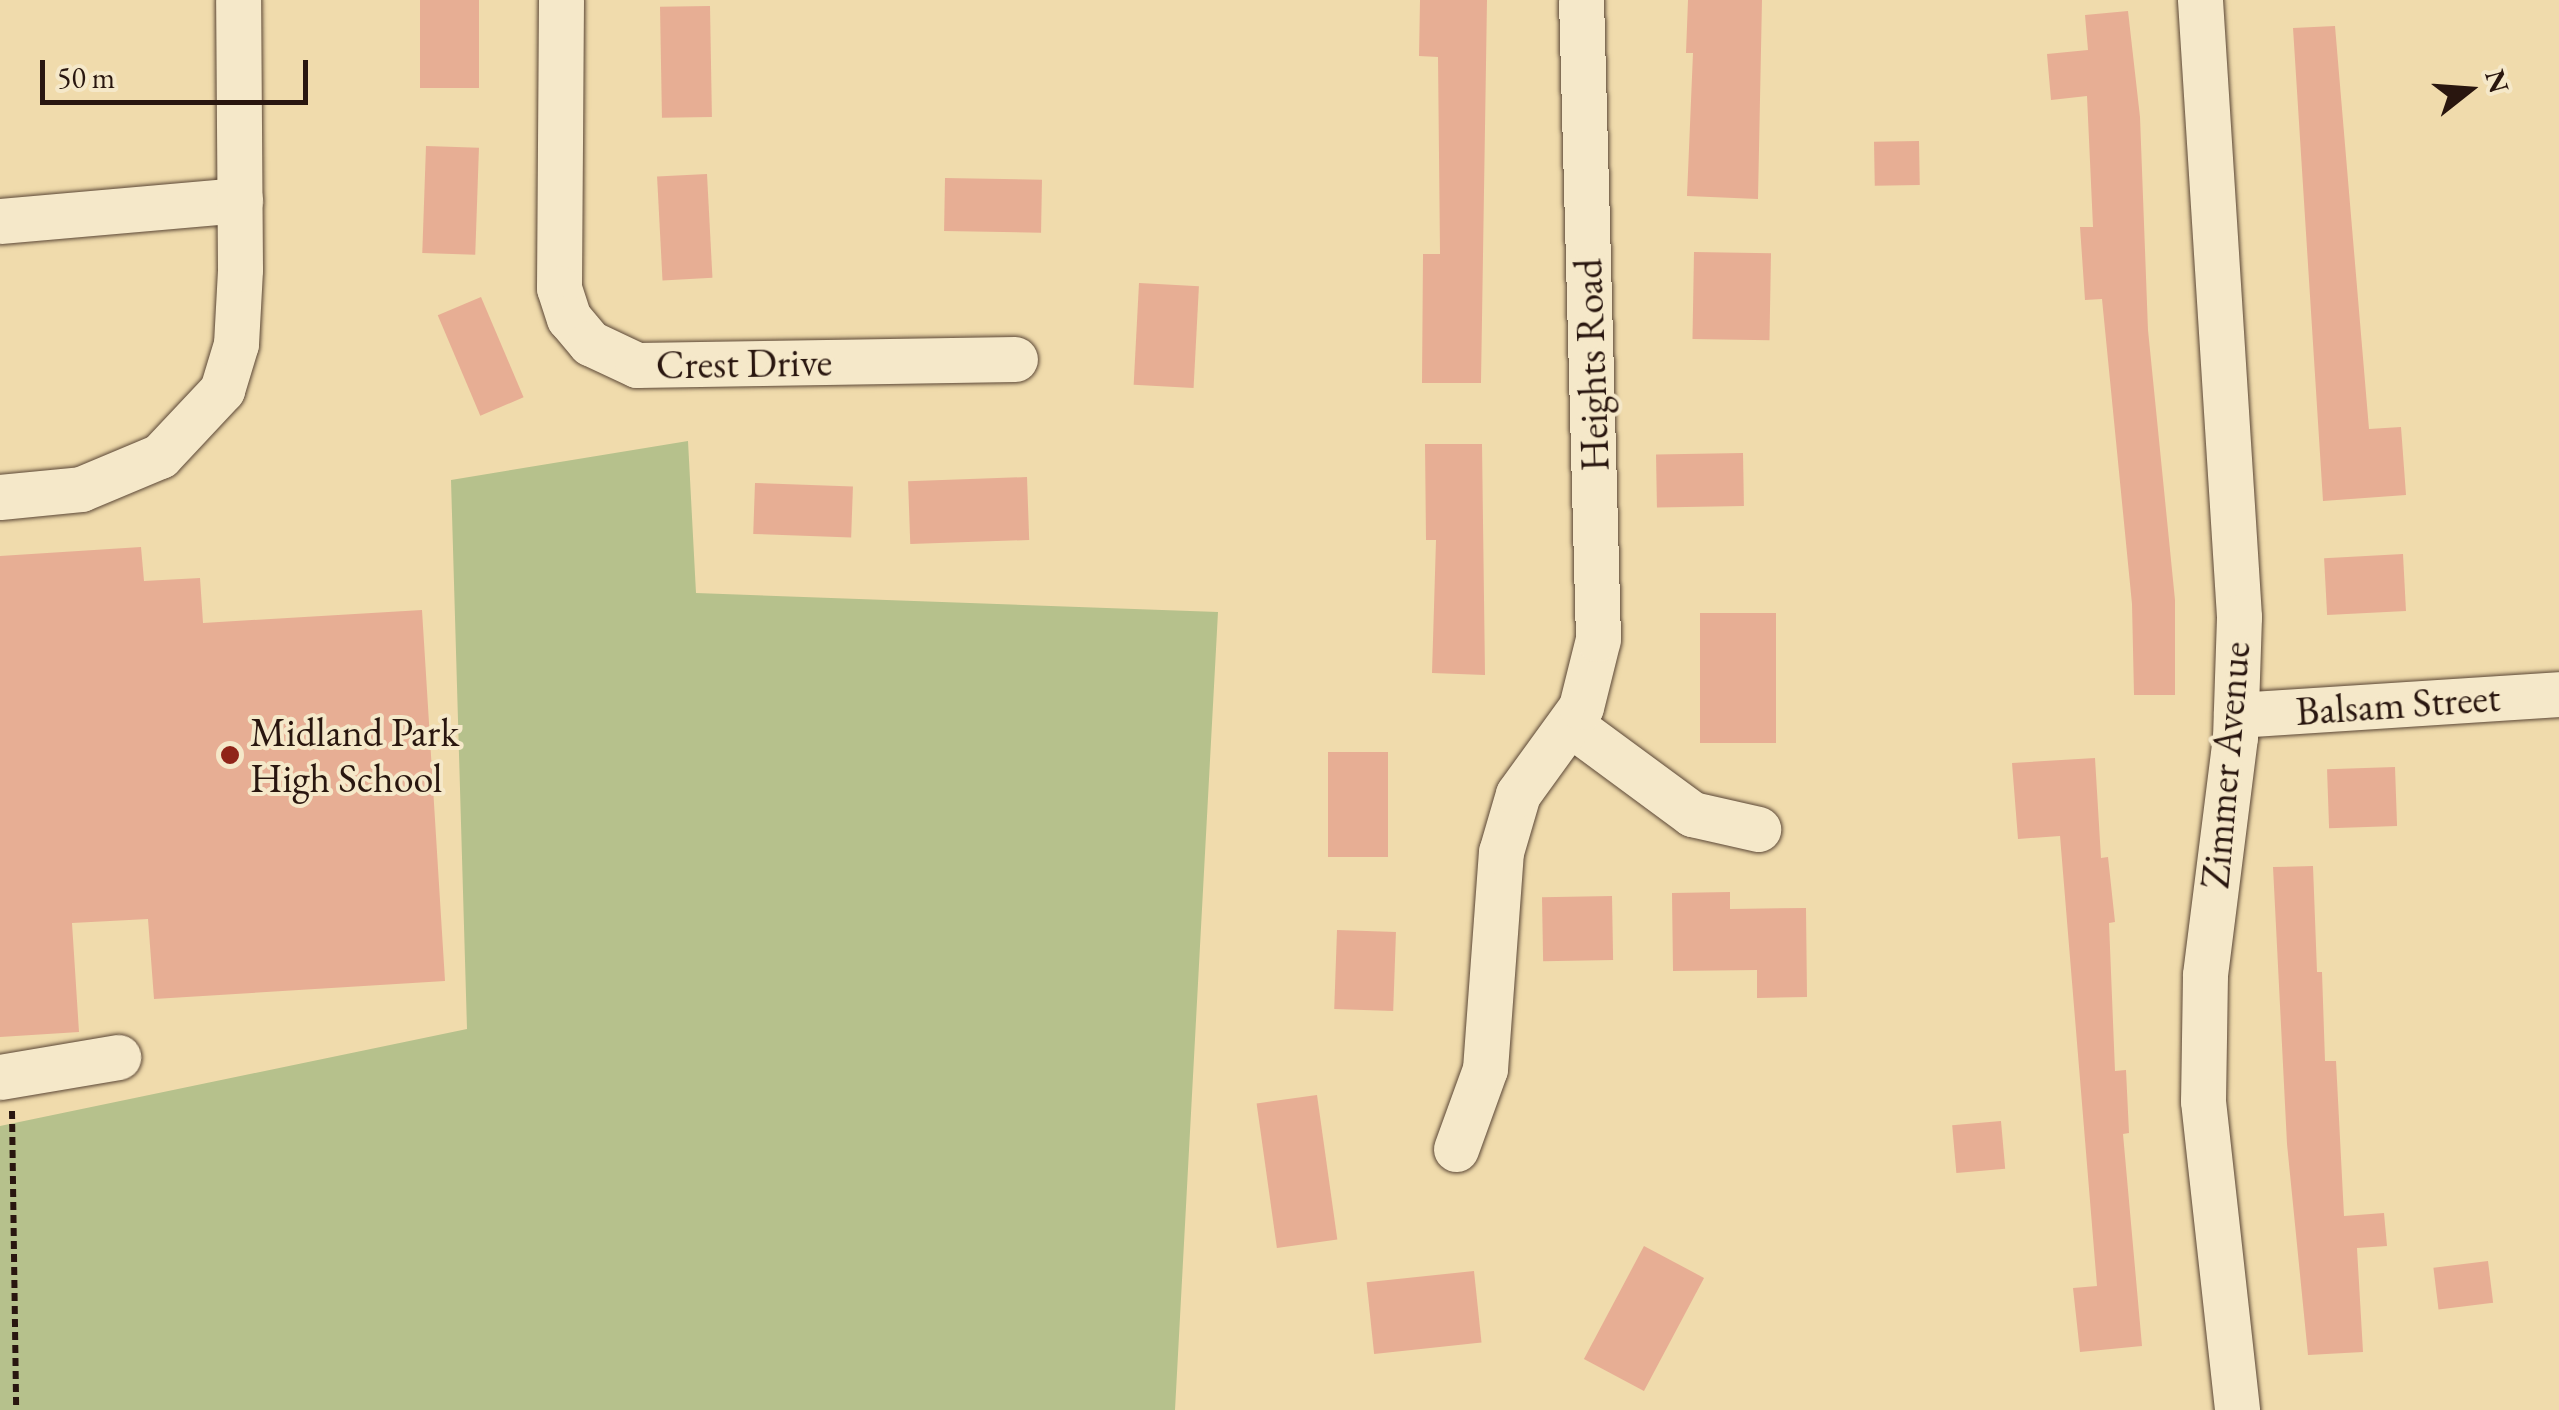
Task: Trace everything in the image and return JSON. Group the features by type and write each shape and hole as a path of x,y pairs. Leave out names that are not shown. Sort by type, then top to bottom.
{"street":[{"path":"0,497 81,489 160,456 192,428 222,390 236,344 240,200 238,0"},
{"name":"Crest Drive","path":"561,0 559,288 569,318 590,343 637,365 1015,359"},
{"name":"Heights Road","path":"1456,1149 1485,1070 1501,852 1518,794 1581,707 1598,639 1581,0"},
{"name":"Zimmer Avenue","path":"2200,0 2236,504 2236,715 2206,975 2203,1101 2237,1410"},
{"path":"0,221 240,200"},
{"name":"Balsam Street","path":"2236,715 2559,694"},
{"path":"1570,724 1692,814 1758,829"},
{"path":"6,1076 118,1057"}],"path":[{"path":"6,1076 16,1410"}],"green space":[{"path":"688,441 696,593 1218,612 1175,1410 0,1410 0,1126 467,1029 451,480"}],"building":[{"path":"420,0 479,0 479,88 420,88"},
{"path":"1420,0 1487,0 1481,383 1422,383 1423,254 1440,254 1438,57 1419,56"},
{"path":"1688,0 1762,0 1758,199 1687,196 1693,53 1686,53"},
{"path":"710,6 712,117 662,118 660,7"},
{"path":"2128,11 2140,117 2148,330 2175,600 2175,695 2134,695 2132,604 2102,299 2085,300 2080,227 2093,227 2087,96 2051,100 2047,54 2088,50 2085,15"},
{"path":"2335,26 2369,429 2401,427 2406,495 2323,501 2293,28"},
{"path":"1919,141 1920,185 1875,186 1874,142"},
{"path":"426,146 479,148 475,255 422,253"},
{"path":"707,174 712,278 663,280 657,177"},
{"path":"945,178 1042,180 1041,233 944,231"},
{"path":"1694,252 1771,253 1769,340 1692,339"},
{"path":"1139,283 1199,286 1194,388 1134,385"},
{"path":"481,297 524,397 480,416 438,315"},
{"path":"1425,444 1482,444 1485,675 1432,673 1436,540 1426,540"},
{"path":"1743,453 1744,506 1657,508 1656,455"},
{"path":"1027,477 1029,540 910,544 908,481"},
{"path":"755,483 853,486 851,537 753,534"},
{"path":"141,547 144,581 200,578 203,623 422,610 445,981 154,999 148,919 72,923 79,1032 0,1037 0,556"},
{"path":"2403,554 2406,611 2327,615 2324,558"},
{"path":"1700,613 1776,613 1776,743 1700,743"},
{"path":"1328,752 1388,752 1388,857 1328,857"},
{"path":"2095,758 2101,858 2108,857 2115,922 2109,923 2115,1071 2126,1070 2129,1133 2123,1134 2142,1346 2080,1352 2073,1288 2097,1286 2060,836 2018,839 2012,763"},
{"path":"2395,767 2397,826 2329,828 2327,769"},
{"path":"2313,866 2325,1061 2336,1061 2344,1216 2384,1213 2387,1246 2357,1248 2363,1352 2308,1355 2287,1144 2273,867"},
{"path":"1730,892 1730,909 1806,908 1807,997 1757,998 1757,970 1673,971 1672,893"},
{"path":"1612,896 1613,960 1543,961 1542,897"},
{"path":"1337,930 1396,932 1393,1011 1334,1009"},
{"path":"1317,1095 1337,1240 1277,1248 1257,1103"},
{"path":"2001,1121 2005,1169 1956,1173 1952,1125"},
{"path":"1644,1246 1704,1278 1644,1391 1584,1359"},
{"path":"2488,1261 2493,1303 2439,1309 2433,1268"},
{"path":"1474,1271 1482,1343 1374,1354 1367,1282"}],"place":[{"name":"Midland Park High School","path":"230,755"}]}
